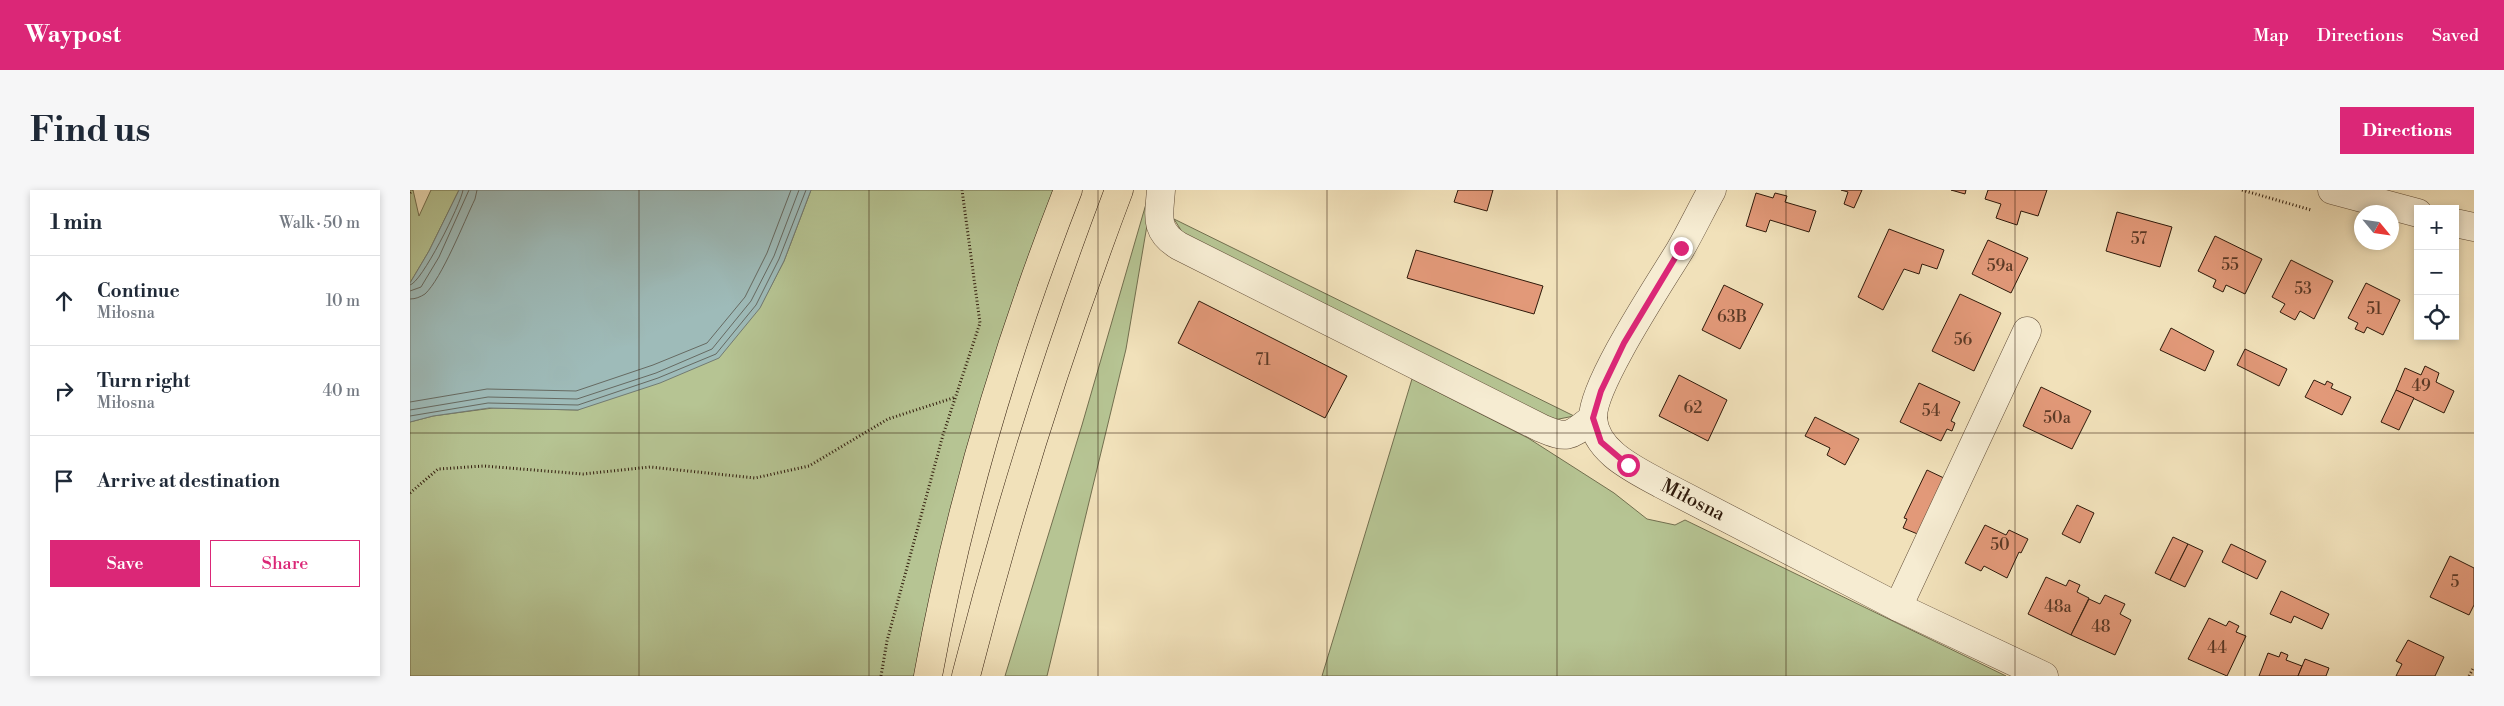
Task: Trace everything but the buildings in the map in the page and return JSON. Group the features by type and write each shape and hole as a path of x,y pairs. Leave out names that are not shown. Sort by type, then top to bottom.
{"main road":[{"path":"928,676 975,472 1016,337 1068,190"},
{"path":"966,676 989,586 1034,435 1072,317 1119,190"}],"street":[{"path":"1161,190 1159,223 1166,238 1179,246 1541,428 1561,436 1574,434 1593,418 1601,391 1624,343 1681,248 1712,190"},
{"path":"2324,200 2414,212"},
{"path":"2459,223 2474,227"},
{"path":"1898,607 2027,331"},
{"name":"Miłosna","path":"1593,418 1601,442 1628,465 1898,607 2044,676"}],"path":[{"path":"881,676 886,641 956,397 980,323 962,190"},
{"path":"2242,190 2324,200"},
{"path":"410,493 438,469 484,466 584,474 650,467 755,478 809,466 888,419 956,397"},
{"path":"2469,676 2474,666"}],"green space":[{"path":"410,190 413,190 419,216 431,190 459,190 429,251 410,283"},
{"path":"811,190 1055,190 919,676 410,676 410,422 433,416 493,408 578,410 760,307 784,261"},
{"path":"1150,190 1153,190 1126,349 1047,676 1005,676 1082,425"},
{"path":"1174,219 1574,416 1544,422 1189,243"},
{"path":"1412,379 1528,438 1614,493 1647,519 1675,525 1685,520 2006,676 1322,676"}],"water":[{"path":"459,190 811,190 784,261 760,308 719,358 660,383 578,410 489,408 433,416 410,422 410,283 429,251"}],"route":[{"path":"1628,465 1601,442 1593,418 1601,391 1624,343 1681,248"}]}
